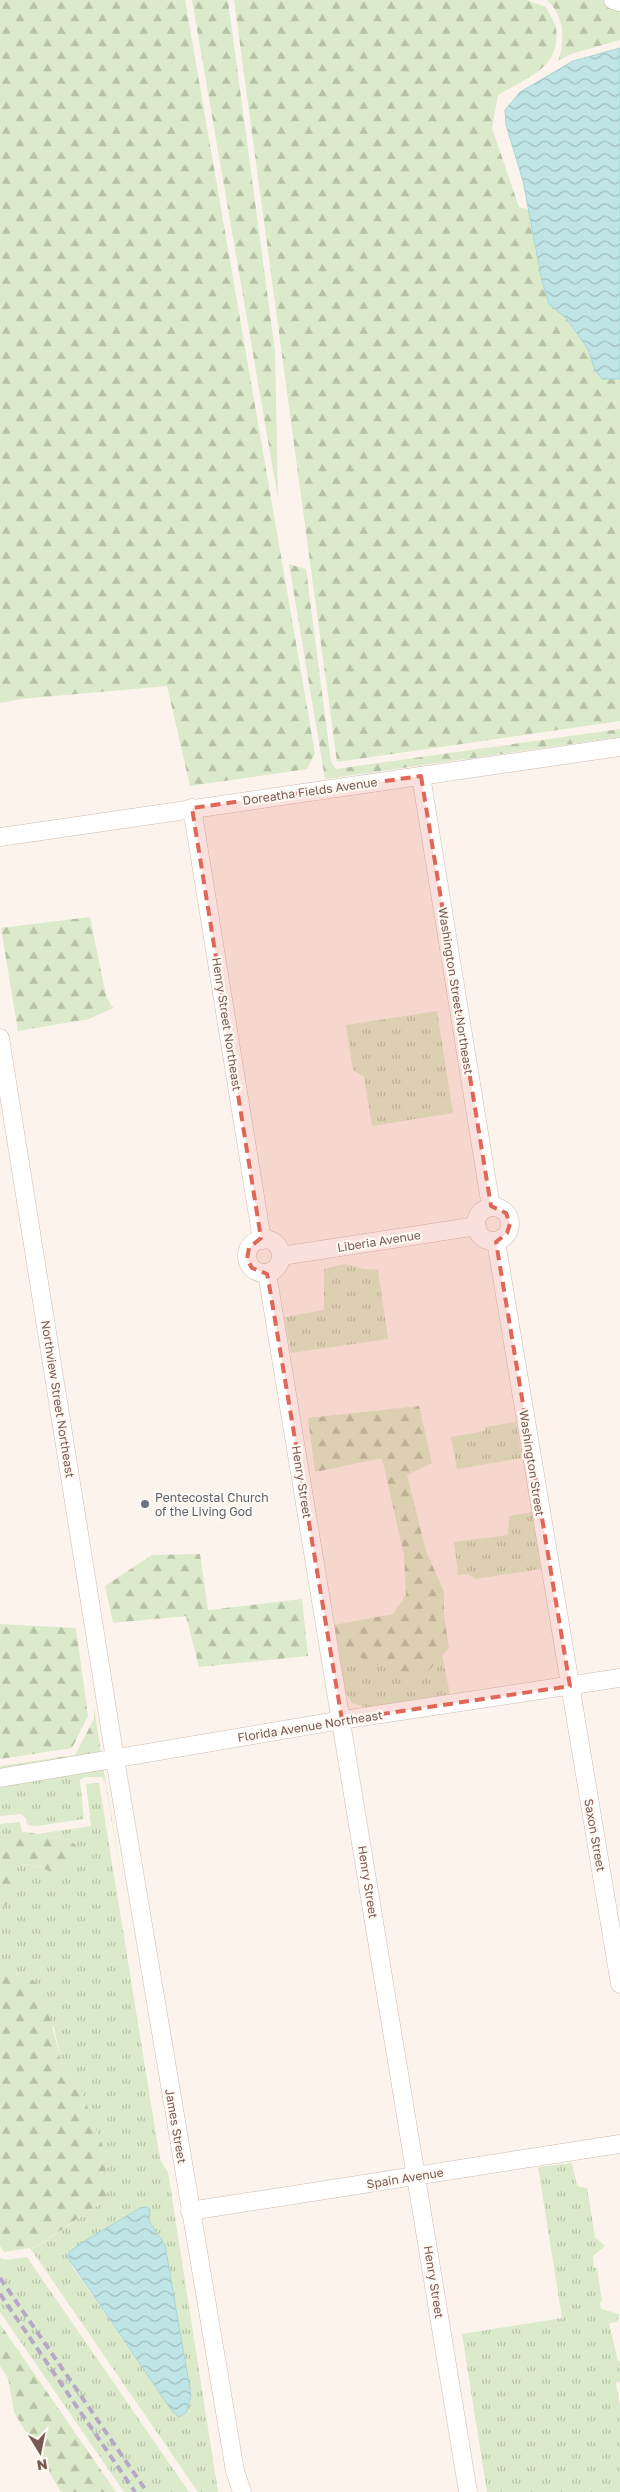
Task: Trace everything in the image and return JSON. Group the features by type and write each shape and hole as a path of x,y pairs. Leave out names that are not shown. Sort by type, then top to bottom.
{"street":[{"path":"613,0 620,2"},
{"name":"Doreatha Fields Avenue","path":"0,837 620,747"},
{"name":"Washington Street Northeast","path":"421,776 491,1207"},
{"name":"Henry Street Northeast","path":"192,808 262,1240"},
{"name":"Northview Street Northeast","path":"0,1038 115,1759"},
{"path":"491,1207 502,1210 509,1218 510,1224 508,1233 496,1241 486,1239 476,1226 478,1216 491,1207"},
{"name":"Liberia Avenue","path":"281,1256 476,1226"},
{"path":"262,1240 267,1240 277,1245 281,1256 275,1269 266,1272 256,1271 247,1259 249,1248 262,1240"},
{"name":"Washington Street","path":"496,1241 570,1686"},
{"name":"Henry Street","path":"266,1272 342,1720 468,2492"},
{"name":"Florida Avenue Northeast","path":"0,1778 342,1720 620,1678"},
{"name":"Saxon Street","path":"570,1686 620,1984"},
{"name":"James Street","path":"115,1759 233,2463 242,2492"},
{"name":"Spain Avenue","path":"190,2212 620,2144"}],"highlighted area":[{"path":"421,776 491,1206 506,1213 510,1224 507,1233 496,1242 570,1686 342,1720 267,1274 252,1268 247,1259 249,1248 261,1238 192,808"}],"green space":[{"path":"0,0 185,0 315,753 307,769 190,786 167,686 21,699 0,703"},
{"path":"192,0 228,0 275,351 278,499"},
{"path":"234,0 527,0 546,7 556,29 556,42 553,53 547,63 530,77 498,95 492,128 519,207 529,210 542,281 549,304 567,319 588,349 595,370 602,379 620,379 620,721 337,762"},
{"path":"547,0 620,0 620,40 571,54 558,61 562,46 562,29 557,13"},
{"path":"289,564 306,569 331,762 336,769 620,729 620,737 325,779"},
{"path":"90,917 106,996 113,1008 89,1019 18,1031 1,928"},
{"path":"437,1011 453,1113 372,1126 364,1077 353,1070 346,1025"},
{"path":"345,1264 364,1269 378,1270 388,1339 291,1353 284,1317 324,1310 324,1269"},
{"path":"419,1406 432,1463 407,1475 426,1551 444,1592 444,1615 449,1648 424,1676 396,1673 339,1648 334,1625 393,1614 406,1595 404,1555 382,1458 315,1472 308,1418"},
{"path":"516,1422 522,1458 457,1469 451,1437 485,1431 485,1427"},
{"path":"532,1512 541,1569 475,1579 468,1574 458,1575 454,1542 508,1535 509,1516"},
{"path":"200,1554 208,1610 302,1599 308,1656 199,1667 186,1616 113,1623 105,1586 152,1555"},
{"path":"0,1624 76,1628 88,1716 72,1748 0,1759"},
{"path":"339,1648 423,1676 442,1655 450,1694 366,1707 352,1703 345,1691"},
{"path":"94,1707 103,1766 0,1774 0,1766 75,1755 94,1719"},
{"path":"103,1766 128,1917 105,1782 102,1777 85,1777 80,1780 84,1819 37,1826 27,1825 26,1818 21,1814 0,1816 0,1774"},
{"path":"99,1783 160,2159 168,2172 218,2492 198,2492 30,2248 37,2247 107,2199 82,2093 63,2068 54,2028 17,1974 0,1974 0,1910 10,1901 12,1866 36,1866 58,1877 70,1840 37,1834 91,1826 86,1784","holes":["140,2208 150,2209 149,2221 161,2238 191,2395 186,2413 179,2417 172,2411 72,2266 69,2252"]},
{"path":"20,1822 22,1833 0,1836 0,1824"},
{"path":"26,1832 70,1840 82,1851 68,1873 58,1877 37,1866 25,1864 13,1866 10,1901 0,1910 0,1836"},
{"path":"0,1974 22,1976 42,1987 63,2068 82,2093 105,2152 107,2199 36,2247 4,2252 0,2246"},
{"path":"572,2163 577,2186 587,2188 595,2237 605,2246 593,2256 594,2268 597,2268 602,2301 600,2302 601,2309 620,2314 617,2322 609,2323 618,2361 620,2361 620,2382 616,2383 620,2406 620,2492 487,2492 462,2334 562,2318 538,2167"},
{"path":"27,2257 189,2492 124,2492 0,2312 0,2258 5,2260"},
{"path":"0,2324 116,2492 61,2492 14,2412 8,2378 0,2366"}],"water":[{"path":"620,48 620,379 602,379 595,370 588,349 567,319 549,304 542,281 523,181 506,125 505,110 520,92 573,61"},
{"path":"146,2207 150,2209 149,2221 165,2245 191,2395 186,2413 179,2417 172,2411 68,2258 69,2252 78,2245 140,2208"}],"railway":[{"path":"0,2278 147,2492"},
{"path":"0,2294 135,2492"}],"place":[{"name":"Pentecostal Church of the Living God","path":"145,1504"}]}
